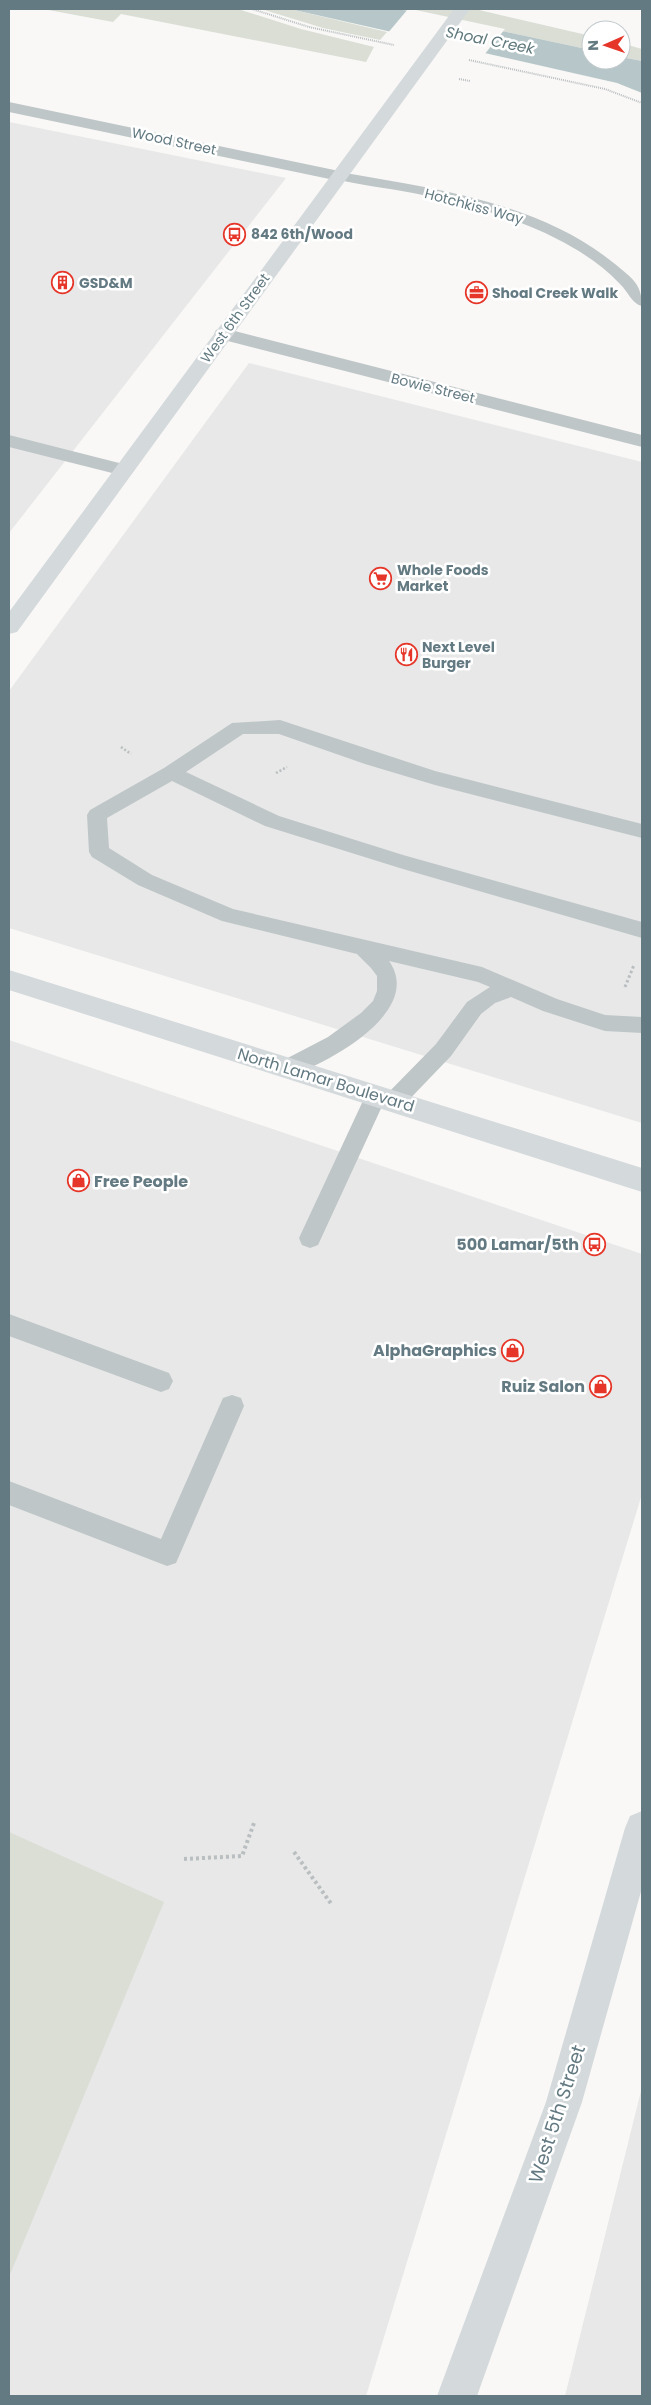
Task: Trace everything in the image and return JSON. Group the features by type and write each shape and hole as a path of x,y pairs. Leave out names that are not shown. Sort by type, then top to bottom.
{"main road":[{"name":"West 6th Street","path":"9,627 462,9"},
{"name":"North Lamar Boulevard","path":"9,980 642,1180"},
{"name":"West 5th Street","path":"457,2396 564,2102 642,1828"}],"street":[{"name":"Wood Street","path":"9,107 339,176"},
{"name":"Bowie Street","path":"223,334 642,441"},
{"path":"9,441 124,470"}],"lane":[{"name":"Hotchkiss Way","path":"339,176 519,210 542,226 591,253 623,278 642,302"},
{"path":"642,831 417,772 280,727 239,728 171,773 97,814 99,852 145,880 229,916 482,975 550,1005 605,1023 642,1025"},
{"path":"171,773 272,821 402,862 642,930"},
{"path":"288,1068 373,1018 388,993 387,975 365,949"},
{"path":"310,1238 385,1099 450,1042 470,1009 490,995 512,988"},
{"path":"9,1324 162,1380"},
{"path":"9,1493 167,1554 232,1406"}],"path":[{"path":"460,79 470,81"},
{"path":"625,988 635,962"},
{"path":"184,1859 242,1856 254,1824"},
{"path":"294,1852 332,1905"}],"shaded area":[{"path":"43,9 238,9 301,29 374,47 366,62 121,14 113,22"},
{"path":"261,9 290,9 387,32 380,40 323,28"},
{"path":"399,9 475,9 581,34 581,48"},
{"path":"631,46 642,49 642,61 631,59"},
{"path":"9,122 286,178 9,533"},
{"name":"Whole Foods Market","path":"249,363 642,462 642,1123 9,928 9,691"},
{"path":"9,1040 642,1254 642,1494 366,2396 9,2396"},
{"path":"9,1832 164,1902 9,2277"},
{"path":"642,2087 642,2396 565,2396"}],"water":[{"name":"Shoal Creek","path":"290,9 399,9 581,48 581,70 631,70 631,59 642,61 642,93 617,83"}],"pier":[{"path":"408,9 505,29 484,55 387,34"}],"place":[{"name":"842 6th/Wood","path":"235,234"},
{"name":"GSD&M","path":"63,283"},
{"name":"Shoal Creek Walk","path":"476,293"},
{"name":"Whole Foods Market","path":"381,578"},
{"name":"Next Level Burger","path":"406,655"},
{"name":"Free People","path":"78,1181"},
{"name":"500 Lamar/5th","path":"595,1244"},
{"name":"AlphaGraphics","path":"513,1350"},
{"name":"Ruiz Salon","path":"601,1386"}]}
